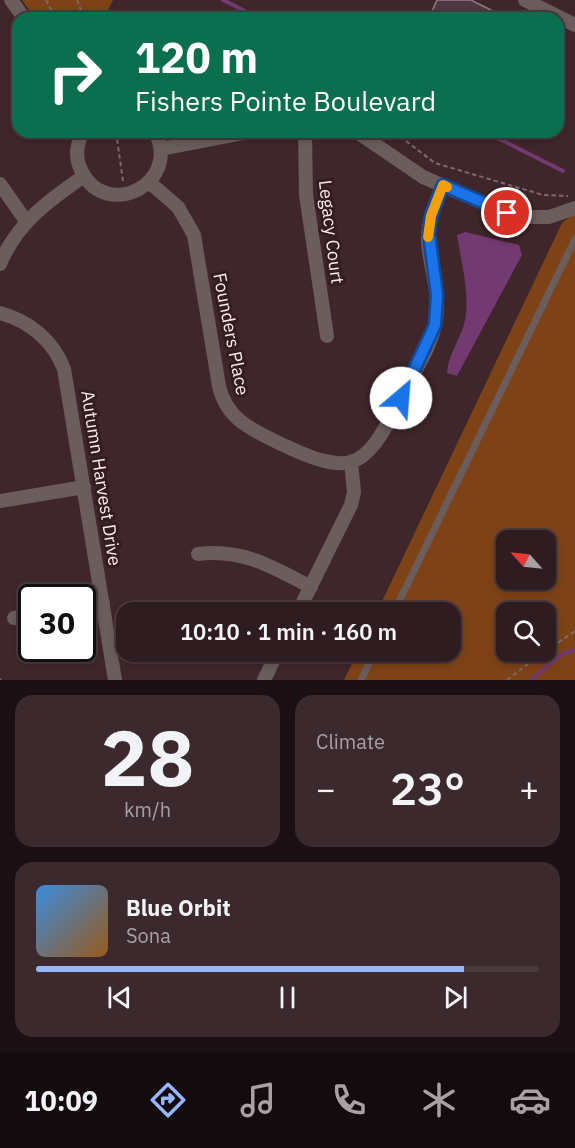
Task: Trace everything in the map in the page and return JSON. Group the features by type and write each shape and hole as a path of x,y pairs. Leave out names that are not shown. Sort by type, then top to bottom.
{"street":[{"path":"525,0 549,12"},
{"path":"81,138 77,154 84,176 94,187 115,195 130,194 149,182 157,170 161,149 157,138"},
{"path":"161,149 218,138"},
{"name":"Legacy Court","path":"305,138 306,195 327,336"},
{"path":"366,138 414,172 519,216 549,217 573,209"},
{"path":"0,264 8,246 27,220 84,176"},
{"name":"Founders Place","path":"149,182 178,207 194,235 222,396 231,412 248,427 313,460 334,464 351,462"},
{"path":"0,184 27,220"},
{"path":"303,602 351,505 354,492 351,462 372,449 382,436 433,334 437,306 428,243 429,224 443,185"},
{"name":"Autumn Harvest Drive","path":"0,313 24,322 61,361 69,389 115,680"},
{"path":"0,501 84,487"},
{"path":"198,554 220,551 244,555 310,587"},
{"path":"96,605 103,604"},
{"path":"14,618 18,617"},
{"path":"264,680 273,662"}],"lane":[{"path":"398,602 575,239"},
{"path":"361,680 370,662"}],"path":[{"path":"117,138 123,181"},
{"path":"402,138 435,163 543,195 573,209"},
{"path":"556,644 575,631"},
{"path":"507,680 531,662"}],"shaded area":[{"path":"22,0 113,0 107,12 31,12"},
{"path":"575,213 575,680 344,680 353,662 461,662 461,602 382,602 562,223"},
{"path":"465,232 519,245 522,255 457,376 447,373 465,320 466,289 457,235"}],"building":[{"path":"437,0 471,0 495,12 432,12"}],"waterway":[{"path":"223,0 247,12"},
{"path":"498,138 563,171"},
{"path":"531,680 562,654 575,650"}],"slow traffic":[{"path":"428,237 434,208 443,185 447,187"}],"route":[{"path":"401,398 430,342 437,318 437,295 428,243 431,216 443,185 507,213"}]}
